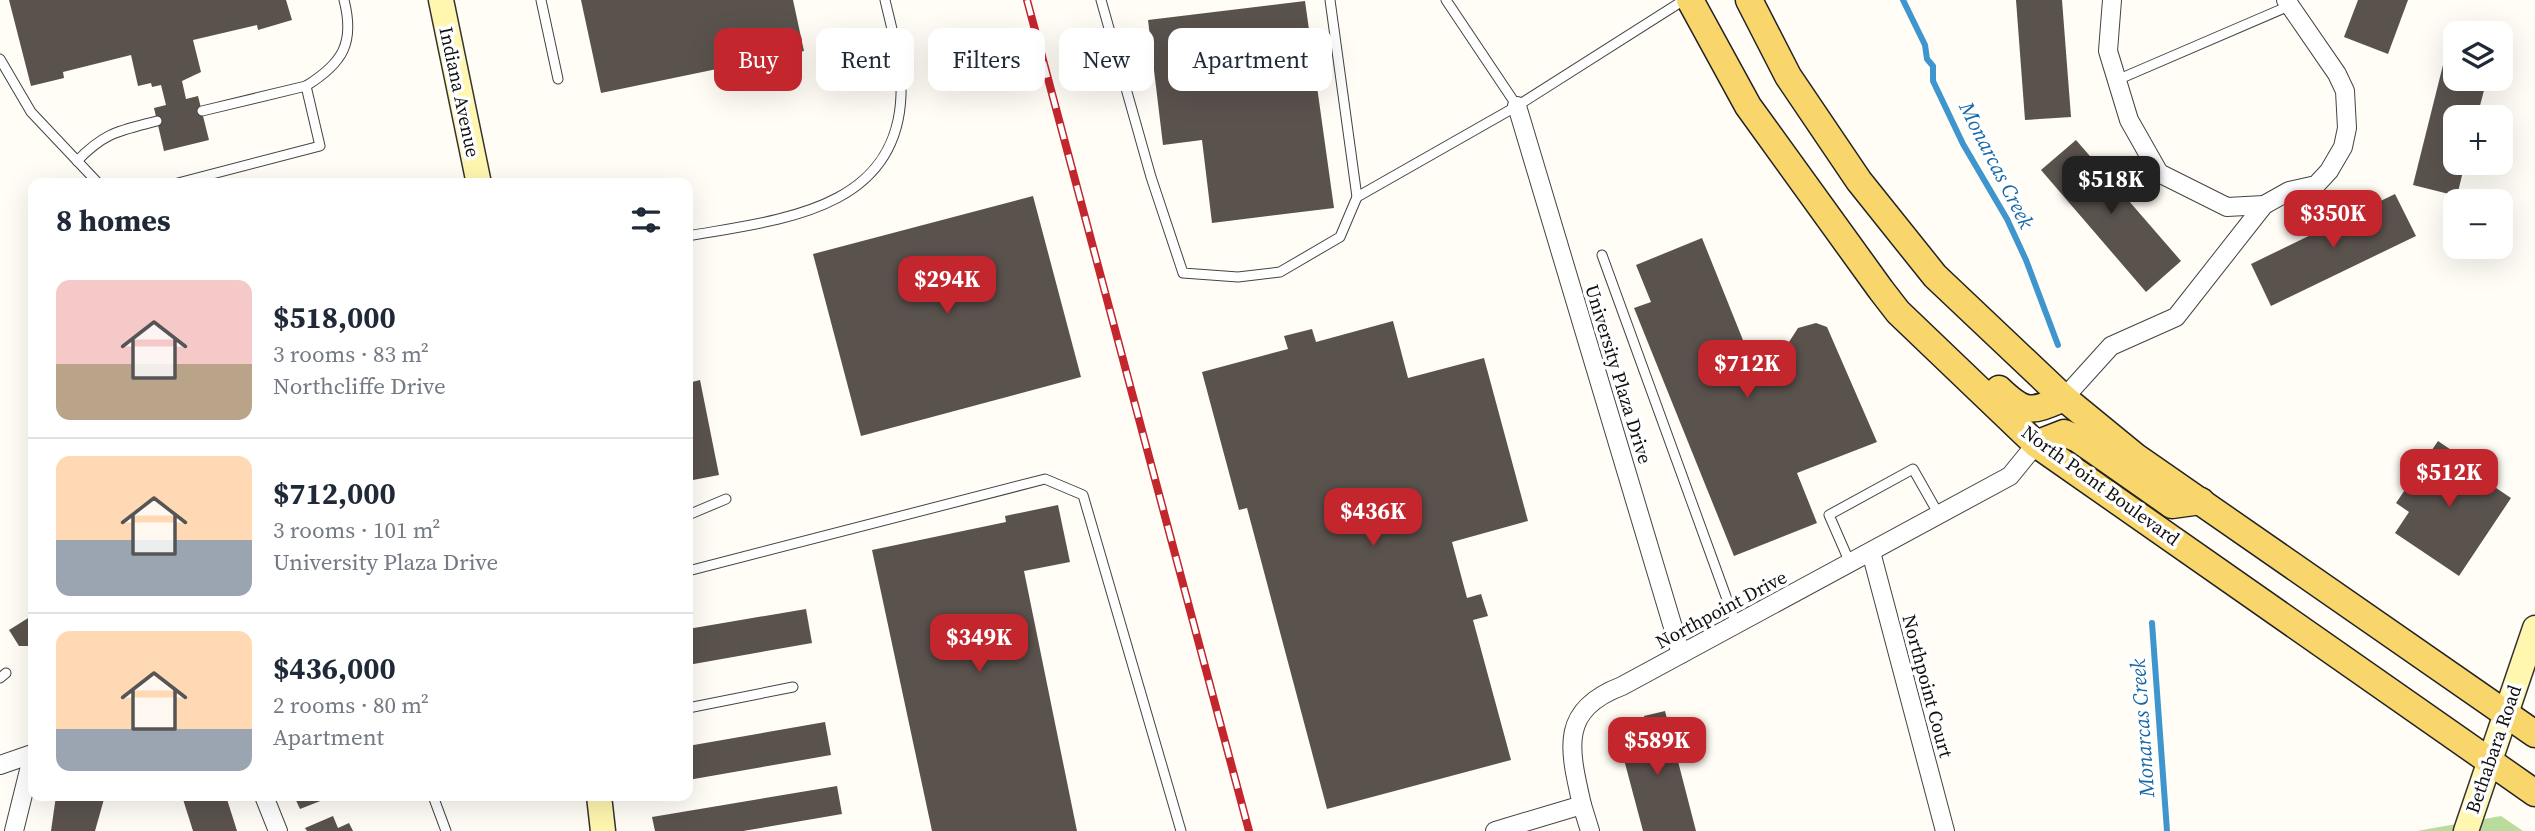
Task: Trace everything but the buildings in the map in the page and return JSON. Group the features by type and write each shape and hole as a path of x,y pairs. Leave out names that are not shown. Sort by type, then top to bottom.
{"main road":[{"name":"Indiana Avenue","path":"442,0 478,178"},
{"name":"North Point Boulevard","path":"1690,0 1748,106 1898,312 2036,443 2535,793"},
{"path":"1749,0 1788,76 1858,181 1935,275 2064,398 2136,457 2535,734"},
{"path":"1881,290 1904,297 2022,410 2036,410 2064,398"},
{"path":"2036,443 2064,433 2078,439 2172,505 2201,501"},
{"name":"Bethabara Road","path":"2466,831 2487,760 2506,714 2535,628"},
{"path":"600,801 603,831"}],"street":[{"path":"2112,0 2108,51 2129,120 2159,173 2227,207 2264,205"},
{"path":"2064,398 2111,346 2176,317 2264,205 2289,191 2316,185 2323,179 2343,147 2347,128 2347,100 2337,74 2287,3"},
{"name":"University Plaza Drive","path":"1517,106 1681,654"},
{"name":"Northpoint Drive","path":"1590,831 1573,766 1575,720 1597,696 1681,654 2010,476 2036,443"},
{"name":"Northpoint Court","path":"1871,552 1945,831"},
{"path":"0,765 28,756"},
{"path":"14,831 28,774"},
{"path":"266,801 278,831"},
{"path":"1495,831 1582,805"}],"lane":[{"path":"202,111 306,86 327,73 341,57 348,38 344,0"},
{"path":"541,0 558,79"},
{"path":"693,235 795,216 825,206 849,193 873,171 895,134 901,94 885,0"},
{"path":"1101,0 1151,177 1183,273 1238,277 1280,272 1340,237 1357,197 1330,0"},
{"path":"1446,0 1517,106"},
{"path":"1357,197 1517,106 1684,0"},
{"path":"2117,80 2287,3"},
{"path":"0,59 31,113 93,178"},
{"path":"197,178 320,146 306,86"},
{"path":"77,161 96,141 109,134 157,121"},
{"path":"1602,255 1736,624"},
{"path":"1850,563 1829,515 1913,470 1938,513"},
{"path":"693,570 1045,479 1083,495 1181,831"},
{"path":"693,513 726,499"},
{"path":"693,707 793,687"},
{"path":"435,801 446,831"}],"green space":[{"path":"2501,816 2523,831 2417,831"}],"waterway":[{"name":"Monarcas Creek","path":"1903,0 1925,45 1927,59 1933,66 1933,81 1963,144 2007,219 2026,260 2058,345"},
{"name":"Monarcas Creek","path":"2152,623 2167,831"}],"railway":[{"path":"1027,0 1249,831"}]}
